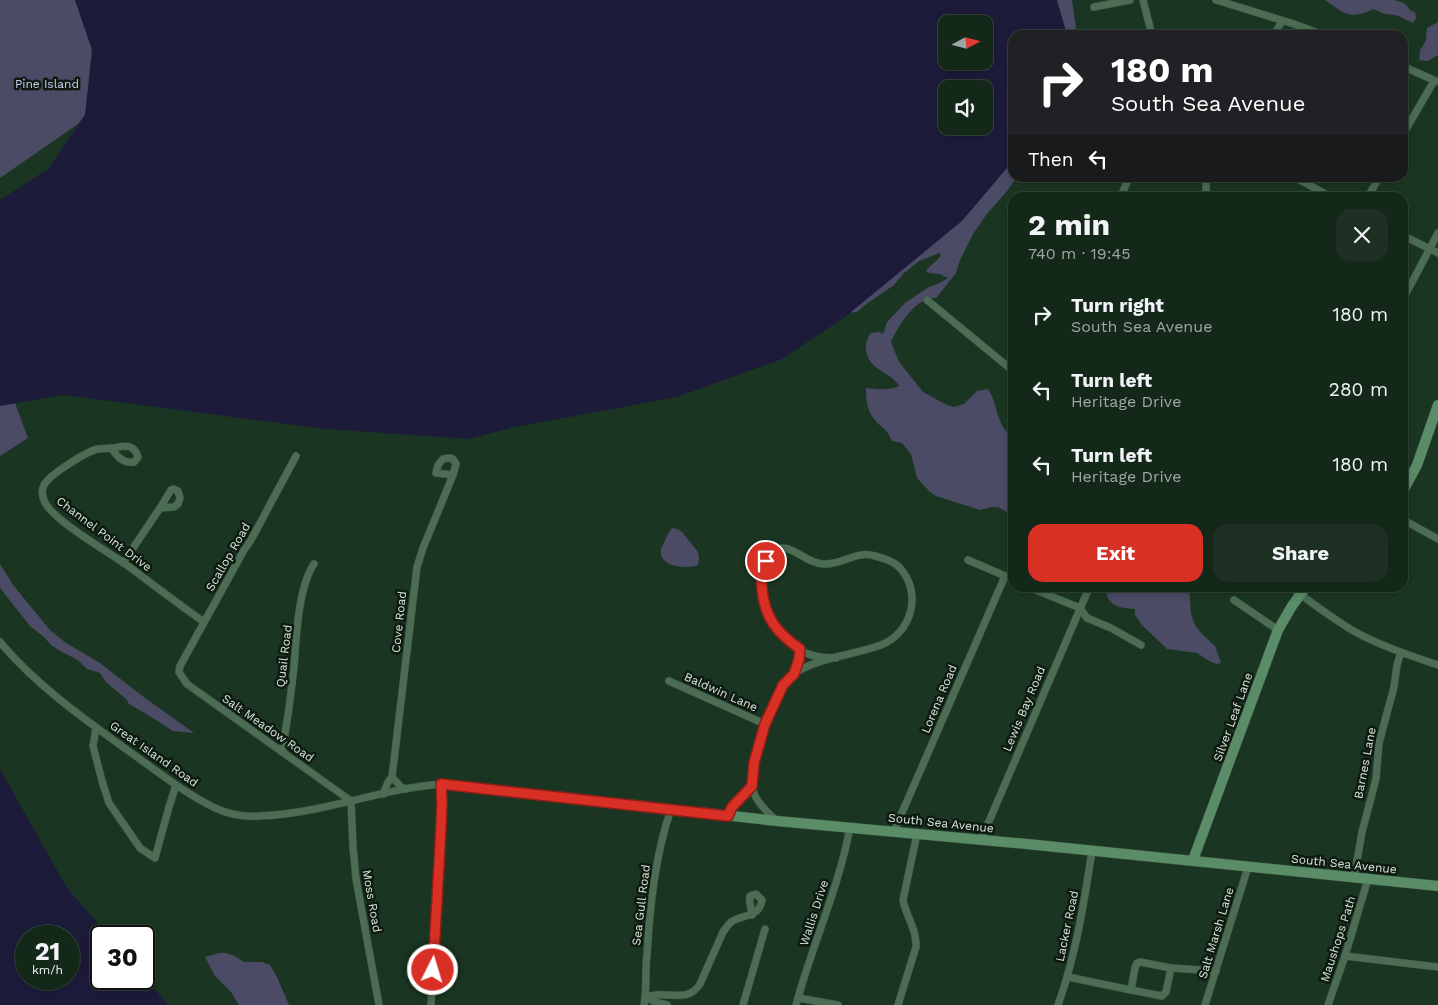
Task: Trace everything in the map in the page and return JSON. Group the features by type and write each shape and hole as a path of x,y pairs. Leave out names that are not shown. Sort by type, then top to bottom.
{"street":[{"path":"1094,7 1130,0"},
{"path":"1143,0 1151,30"},
{"path":"1216,0 1240,6 1310,30"},
{"path":"1277,30 1282,20"},
{"path":"1408,69 1436,81 1408,126"},
{"path":"1303,182 1322,192"},
{"path":"1408,290 1438,233"},
{"path":"1408,238 1438,253"},
{"path":"927,300 1008,367"},
{"path":"1408,483 1434,429 1438,405"},
{"name":"Channel Point Drive","path":"111,448 91,451 55,473 43,486 46,506 87,539 204,622"},
{"name":"Scallop Road","path":"179,668 296,456"},
{"name":"Cove Road","path":"383,794 392,777 417,567 452,476"},
{"path":"123,563 160,508"},
{"path":"1408,522 1438,539"},
{"path":"777,821 763,808 752,786 754,763 765,724 783,685 794,674 815,664 836,658 886,643 894,639 903,630 913,604 912,595 903,572 890,561 867,554 824,564 816,563 799,553 784,548 778,549 771,554 761,572 762,601 770,618 780,633 800,649 820,657 836,658"},
{"path":"968,560 1008,578"},
{"name":"Quail Road","path":"282,752 288,721 300,605 307,578 314,564"},
{"name":"Lorena Road","path":"894,831 1004,576"},
{"path":"1041,592 1080,608 1087,618 1141,644"},
{"name":"Lewis Bay Road","path":"981,840 1087,592"},
{"name":"Silver Leaf Lane","path":"1193,860 1278,630 1298,592"},
{"path":"1301,592 1337,621 1360,634 1401,652 1438,665"},
{"path":"1234,600 1278,630"},
{"name":"Great Island Road","path":"0,642 16,662 96,728 176,786 216,808 228,812 260,816 441,784"},
{"path":"794,674 800,649"},
{"name":"Barnes Lane","path":"1354,878 1362,832 1376,779 1379,743 1401,652"},
{"name":"Salt Meadow Road","path":"179,668 181,676 187,684 351,800"},
{"name":"Baldwin Lane","path":"669,681 765,724"},
{"path":"96,728 93,746 109,803 140,848 155,858 176,786"},
{"path":"392,777 406,790"},
{"path":"431,1005 442,802 441,784"},
{"name":"South Sea Avenue","path":"441,784 728,816 1193,860 1438,886"},
{"path":"728,816 732,807 752,786"},
{"name":"Moss Road","path":"351,800 356,879 379,1005"},
{"name":"Sea Gull Road","path":"644,1005 646,997 646,957 653,887 671,809"},
{"name":"Wallis Drive","path":"797,1002 840,868 850,827"},
{"path":"898,1005 916,946 916,938 903,900 917,834"},
{"name":"Lacker Road","path":"1058,1005 1068,977 1087,888 1092,851"},
{"name":"Salt Marsh Lane","path":"1205,1005 1248,867"},
{"name":"Maushops Path","path":"1328,1005 1368,879"},
{"path":"646,997 653,994 676,996 691,994 696,990 728,925 732,921 752,915"},
{"path":"743,1005 765,929"},
{"path":"1345,956 1438,967"},
{"path":"1131,990 1134,968 1140,962 1171,968 1216,971"},
{"path":"1068,977 1162,996 1166,992 1171,968"},
{"path":"646,997 667,1005"},
{"path":"797,1002 838,1005"}],"green space":[{"name":"Pine Island","path":"0,0 85,0 92,39 96,100 78,124 0,178"},
{"path":"1043,0 1072,0 1076,30 1051,30"},
{"path":"1325,0 1394,0 1404,3 1411,11 1415,12 1416,18 1413,23 1396,15 1385,14 1373,9 1365,13 1353,15 1342,12"},
{"path":"1438,22 1438,55 1428,61 1419,60 1420,51 1426,40 1427,28"},
{"path":"1008,148 1008,182 1013,182 973,234 960,260 956,273 936,298 922,302 909,313 891,342 899,362 923,392 947,405 954,407 964,404 977,391 988,389 1000,421 1008,433 1008,513 998,507 980,510 936,496 930,492 917,478 911,454 902,443 892,441 886,431 874,419 868,408 866,388 887,389 899,386 895,380 877,368 867,356 866,342 871,333 879,332 883,334 887,322 905,303 929,287 948,278 926,271 941,255 939,253 919,261 903,274 894,285 857,312 838,314"},
{"path":"0,371 8,384 28,438 0,456"},
{"path":"672,528 682,532 698,552 698,565 686,567 669,564 665,561 661,554 661,549"},
{"path":"0,564 13,585 50,630 66,643 100,663 194,733 173,731 129,704 127,700 106,682 100,673 87,669 78,660 51,645 30,626 0,588"},
{"path":"1106,592 1189,592 1191,614 1195,625 1215,646 1221,663 1211,662 1197,653 1167,649 1142,625 1135,615 1135,609 1115,605"},
{"path":"219,953 235,956 244,962 262,962 270,965 289,1005 239,1005 231,992 215,976 205,957"}],"shaded area":[{"path":"75,0 1057,0 1066,30 1008,30 1008,167 962,221 845,317 782,359 677,397 510,428 470,439 325,429 64,395 0,406 0,200 48,169 85,115 92,50"},
{"path":"0,769 67,888 99,925 90,925 90,990 155,989 168,1005 0,1005"}],"route":[{"path":"433,970 442,802 441,784 728,816 732,807 752,786 754,763 765,724 783,685 794,674 799,659 800,649 780,633 766,612 762,601 761,572 766,561"}]}
